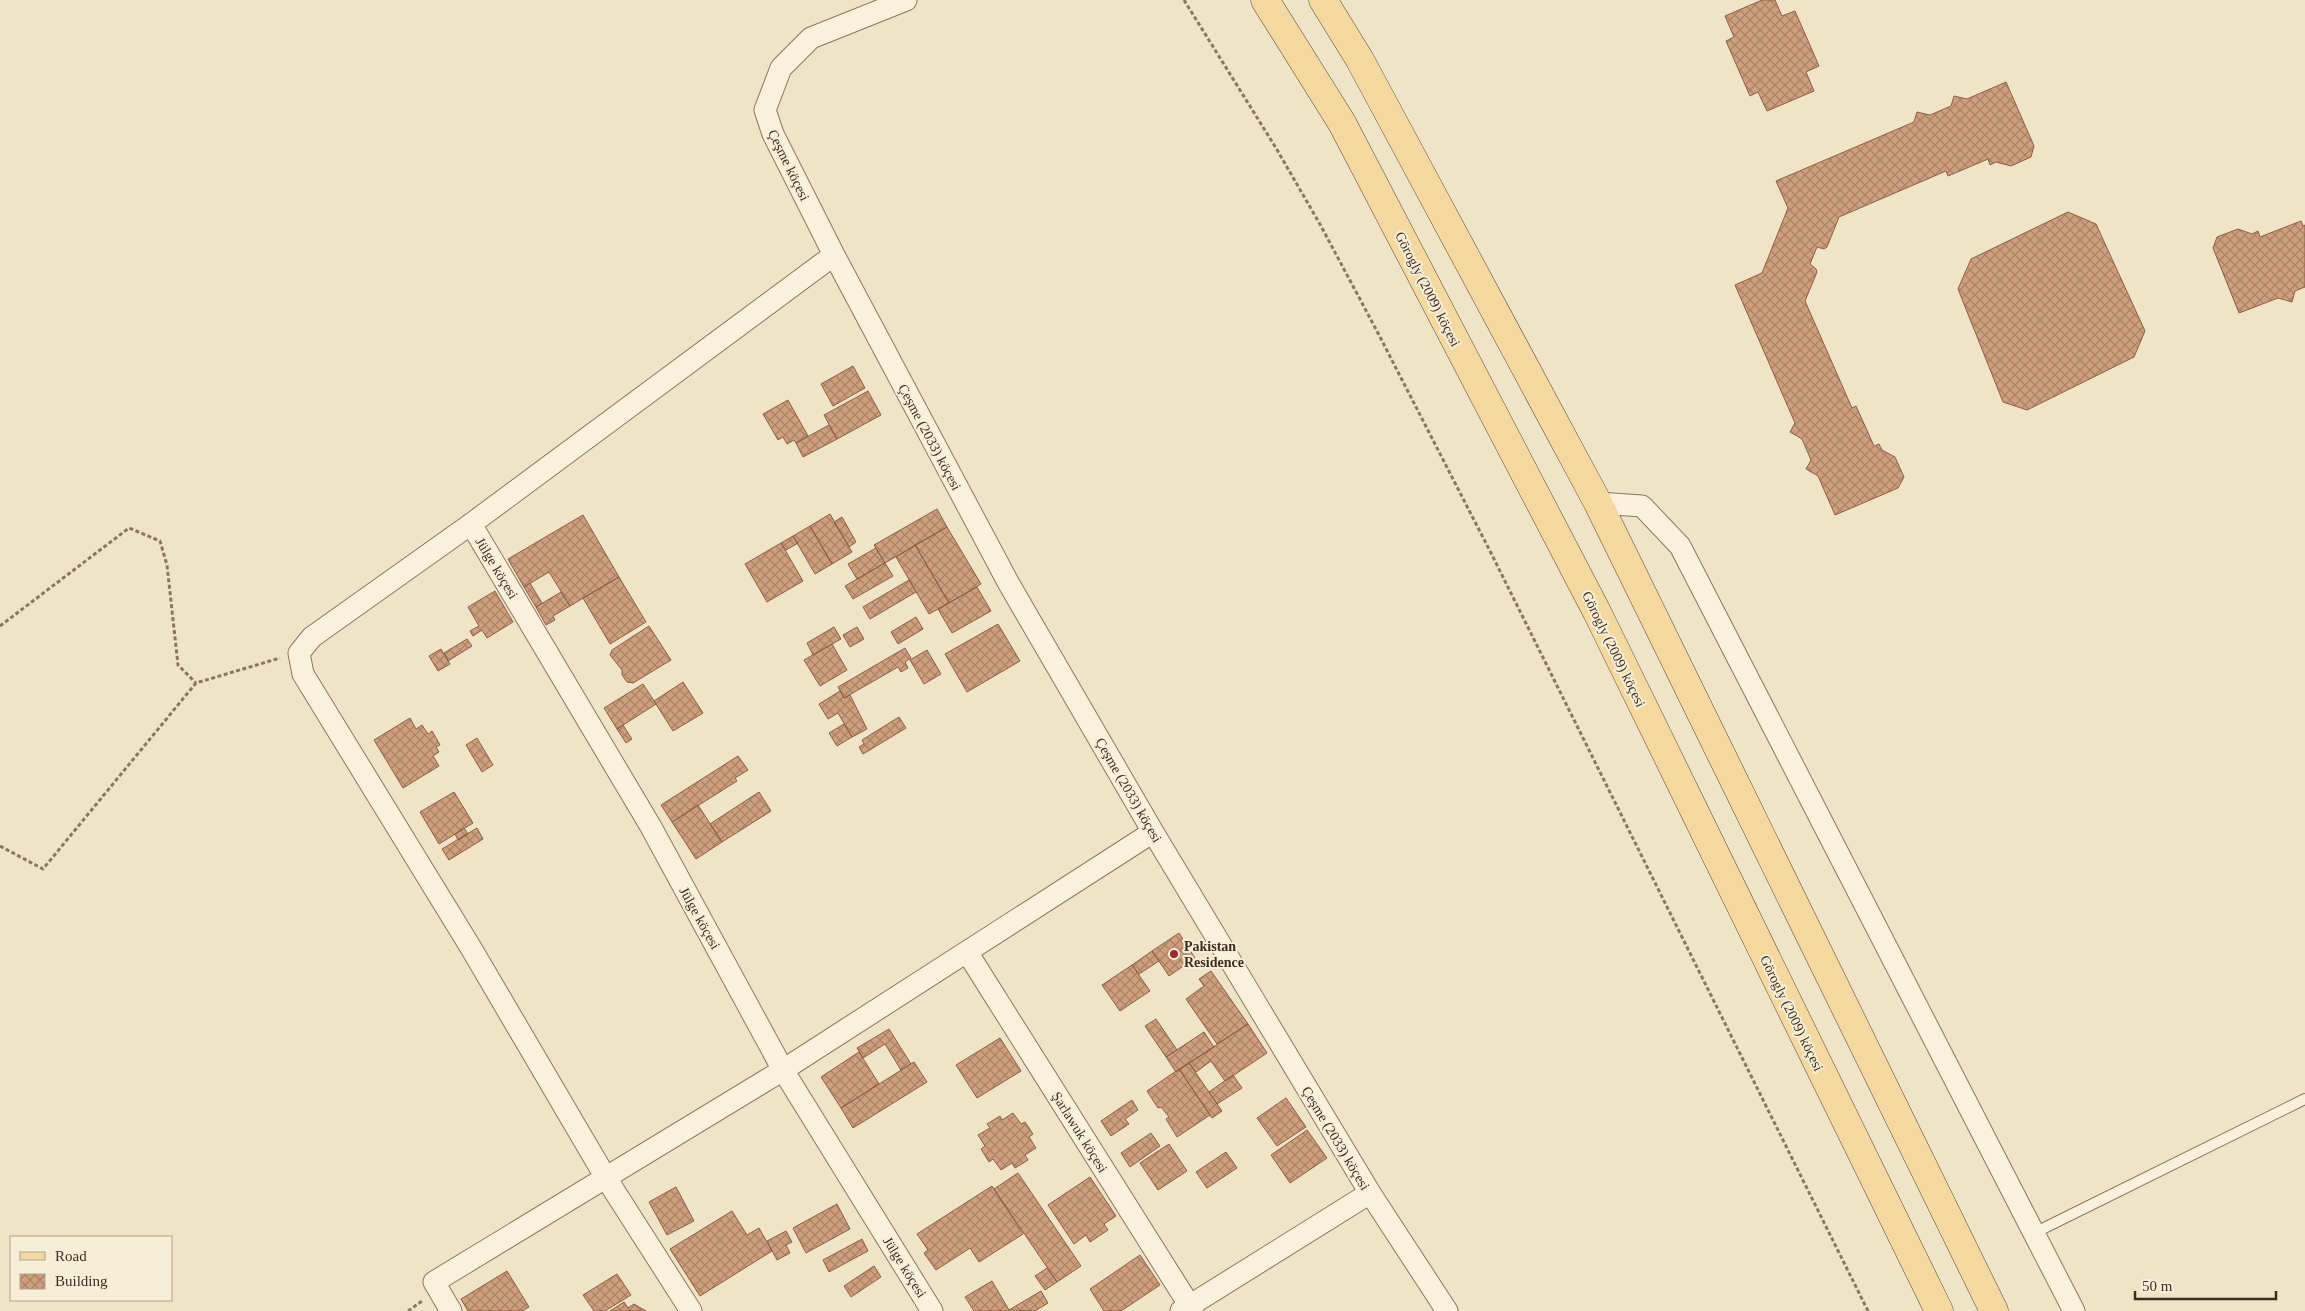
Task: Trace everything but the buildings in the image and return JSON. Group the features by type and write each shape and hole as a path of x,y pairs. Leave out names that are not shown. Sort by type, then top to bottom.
{"main road":[{"name":"Görogly (2009) köçesi","path":"1265,0 1342,123 1597,612 1939,1311"},
{"path":"1323,0 1360,60 1598,503 1994,1311"}],"street":[{"name":"Çeşme köçesi","path":"834,255 773,134 765,110 780,68 812,38 906,0"},
{"path":"691,1311 606,1178 471,948 303,674 299,653 312,637 471,524 834,255"},
{"name":"Çeşme (2033) köçesi","path":"834,255 1009,584 1153,832 1370,1193 1447,1311"},
{"path":"1598,503 1642,506 1680,546 2074,1311"},
{"name":"Jülge köçesi","path":"471,524 651,827 783,1070 932,1311"},
{"path":"451,1311 434,1282 783,1070 1153,832"},
{"name":"Şarlawuk köçesi","path":"967,952 1188,1309"},
{"path":"1188,1309 1370,1193"}],"lane":[{"path":"2034,1233 2305,1099"}],"path":[{"path":"1184,0 1276,148 1321,226 1379,335 1491,552 1868,1311"},
{"path":"0,626 129,528 160,541 167,564 178,665 196,683"},
{"path":"0,846 44,868 196,683 299,653"}],"place":[{"name":"Pakistan Residence","path":"1174,954"}]}
